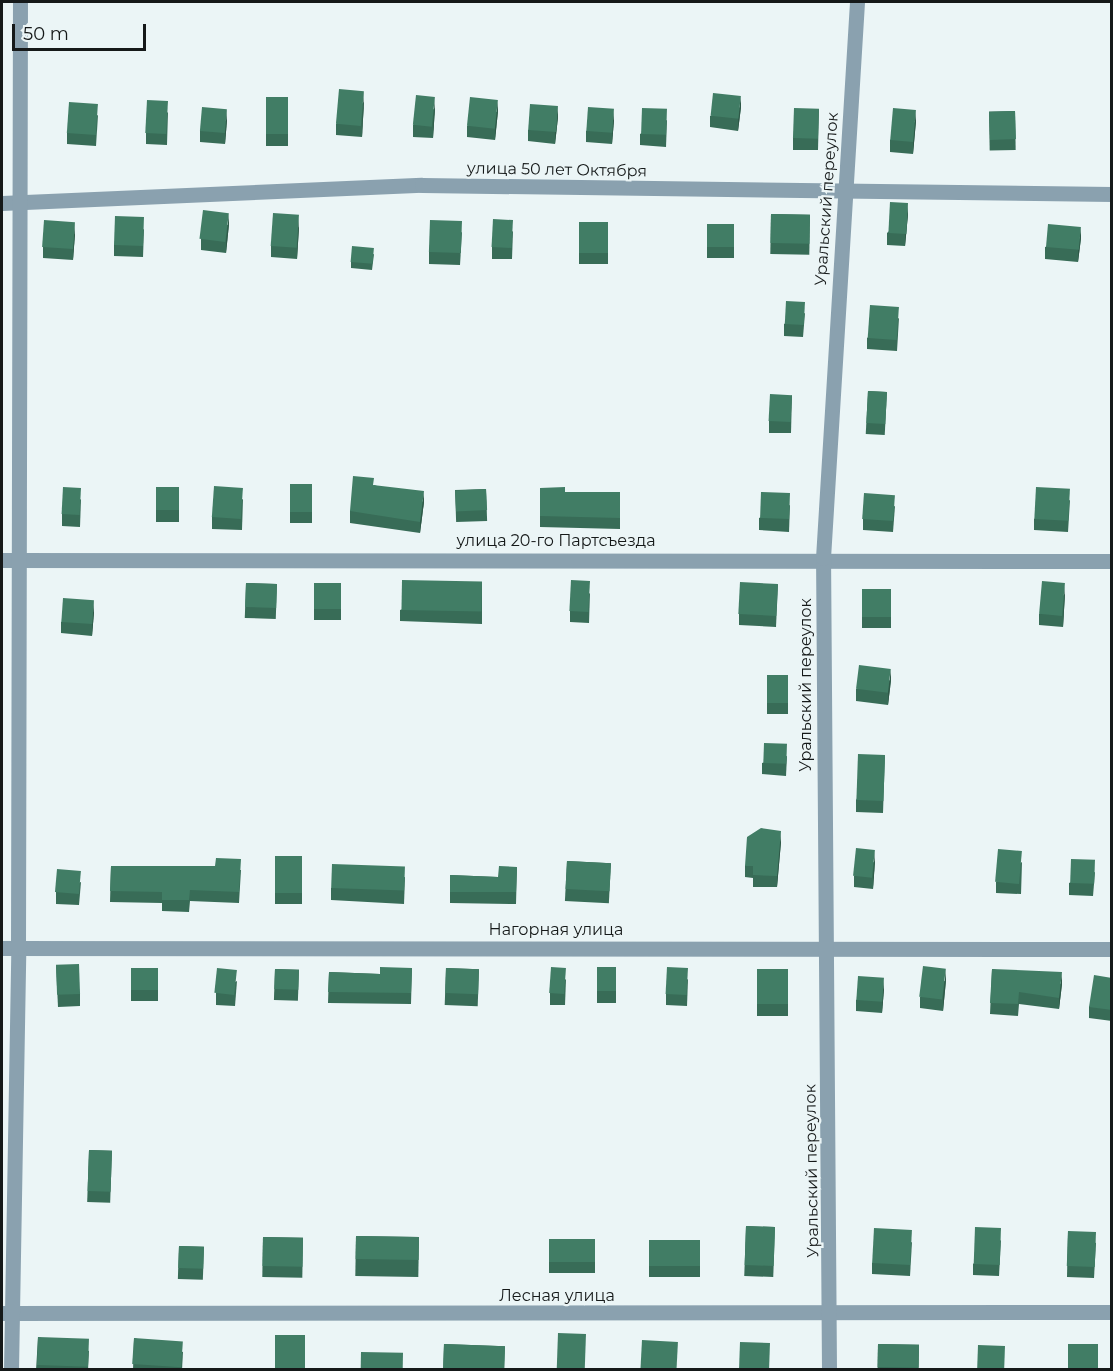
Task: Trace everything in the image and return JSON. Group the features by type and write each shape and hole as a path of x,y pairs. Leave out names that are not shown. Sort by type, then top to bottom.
{"street":[{"path":"11,1370 6,1313 18,948 9,560 9,203 20,2"},
{"name":"Уральский переулок","path":"829,1370 832,1314 823,558 857,2"},
{"name":"улица 50 лет Октября","path":"9,203 422,185 1112,194"},
{"name":"улица 20-го Партсъезда","path":"9,560 823,558 1112,561"},
{"name":"Нагорная улица","path":"2,948 1112,949"},
{"name":"Лесная улица","path":"6,1313 1112,1312"}],"building":[{"path":"339,89 364,91 361,126 336,124"},
{"path":"713,93 741,96 738,119 711,116"},
{"path":"416,95 435,97 432,127 413,125"},
{"path":"266,97 288,97 288,134 266,134"},
{"path":"470,97 498,100 495,129 467,126"},
{"path":"147,100 168,101 166,134 145,133"},
{"path":"69,102 98,104 96,135 67,133"},
{"path":"530,104 558,106 556,132 528,130"},
{"path":"202,107 227,109 225,133 200,131"},
{"path":"588,107 614,109 612,133 586,131"},
{"path":"642,108 667,109 666,135 641,134"},
{"path":"794,108 819,109 818,139 793,138"},
{"path":"893,108 916,110 913,142 890,140"},
{"path":"1015,111 1016,139 990,140 989,112"},
{"path":"1110,111 1112,111 1112,137 1110,137"},
{"path":"890,202 908,203 906,234 888,233"},
{"path":"203,210 229,213 225,242 199,239"},
{"path":"273,213 299,215 297,248 271,246"},
{"path":"771,214 810,215 809,244 770,243"},
{"path":"115,216 144,217 143,246 114,245"},
{"path":"493,219 513,220 512,248 492,247"},
{"path":"44,220 75,222 73,249 42,247"},
{"path":"430,220 462,221 461,253 429,252"},
{"path":"579,222 608,222 608,253 579,253"},
{"path":"707,224 734,224 734,247 707,247"},
{"path":"1048,224 1081,227 1079,250 1046,247"},
{"path":"352,246 374,248 373,264 351,262"},
{"path":"786,301 805,302 804,325 785,324"},
{"path":"870,305 899,307 897,340 868,338"},
{"path":"868,391 887,392 885,424 866,423"},
{"path":"770,394 792,395 791,422 769,421"},
{"path":"353,476 374,478 373,485 424,491 420,522 350,511"},
{"path":"290,484 312,484 312,512 290,512"},
{"path":"214,486 243,488 241,519 212,517"},
{"path":"63,487 81,488 80,515 62,514"},
{"path":"156,487 179,487 179,510 156,510"},
{"path":"565,487 565,492 620,492 620,518 540,516 540,488"},
{"path":"1036,487 1070,489 1068,521 1034,519"},
{"path":"486,489 487,510 456,512 455,491"},
{"path":"761,492 790,493 789,519 760,518"},
{"path":"864,493 895,495 893,521 862,519"},
{"path":"402,580 482,581 481,611 401,610"},
{"path":"571,580 590,581 588,612 569,611"},
{"path":"1042,581 1065,583 1062,616 1039,614"},
{"path":"740,582 778,584 776,616 738,614"},
{"path":"246,583 277,584 276,608 245,607"},
{"path":"314,583 341,583 341,609 314,609"},
{"path":"862,589 891,589 891,617 862,617"},
{"path":"63,598 94,600 92,624 61,622"},
{"path":"859,665 891,669 888,693 856,689"},
{"path":"767,675 788,675 788,703 767,703"},
{"path":"764,743 787,744 786,764 763,763"},
{"path":"858,754 885,755 883,801 856,800"},
{"path":"761,828 781,831 777,876 753,875 753,866 745,866 747,837"},
{"path":"856,848 875,850 872,878 853,876"},
{"path":"998,849 1022,851 1019,884 995,882"},
{"path":"275,856 302,856 302,893 275,893"},
{"path":"216,858 241,859 239,892 190,890 189,900 162,900 162,892 110,891 111,866 215,866"},
{"path":"1071,859 1095,860 1094,884 1070,883"},
{"path":"567,861 611,863 609,891 566,889"},
{"path":"332,864 405,867 404,891 331,888"},
{"path":"499,866 517,867 516,892 450,892 450,875 498,877"},
{"path":"57,869 81,871 79,894 55,892"},
{"path":"79,964 80,994 57,995 56,965"},
{"path":"923,966 946,969 942,1000 919,997"},
{"path":"380,967 412,968 411,993 328,992 329,972 380,974"},
{"path":"551,967 566,968 564,994 549,993"},
{"path":"597,967 616,967 616,991 597,991"},
{"path":"667,967 688,968 687,995 666,994"},
{"path":"131,968 158,968 158,990 131,990"},
{"path":"217,968 237,970 234,995 214,993"},
{"path":"446,968 479,969 478,994 445,993"},
{"path":"275,969 299,970 298,990 274,989"},
{"path":"757,969 788,969 788,1004 757,1004"},
{"path":"992,969 1062,972 1059,998 1019,992 1018,1004 990,1003"},
{"path":"1094,975 1112,978 1112,1010 1089,1007"},
{"path":"858,976 884,978 882,1002 856,1000"},
{"path":"89,1150 112,1151 111,1192 88,1191"},
{"path":"746,1226 775,1227 774,1266 745,1265"},
{"path":"975,1227 1001,1228 1000,1265 974,1264"},
{"path":"874,1228 912,1230 910,1265 872,1263"},
{"path":"1068,1231 1096,1232 1095,1267 1067,1266"},
{"path":"356,1236 419,1237 419,1260 356,1259"},
{"path":"263,1237 303,1238 302,1267 262,1266"},
{"path":"549,1239 595,1239 595,1262 549,1262"},
{"path":"649,1240 700,1240 700,1266 649,1266"},
{"path":"179,1246 204,1247 203,1269 178,1268"},
{"path":"558,1333 586,1334 585,1370 557,1370"},
{"path":"275,1335 305,1335 305,1370 275,1370"},
{"path":"38,1337 89,1339 88,1367 37,1365"},
{"path":"134,1338 183,1341 181,1367 132,1364"},
{"path":"642,1340 678,1342 676,1370 640,1370"},
{"path":"740,1342 770,1343 769,1370 739,1370"},
{"path":"444,1344 505,1346 504,1370 443,1368"},
{"path":"878,1344 919,1345 919,1368 878,1367"},
{"path":"1068,1344 1098,1344 1098,1370 1068,1370"},
{"path":"978,1345 1005,1346 1004,1370 977,1370"},
{"path":"361,1352 403,1353 403,1370 361,1370"}]}
